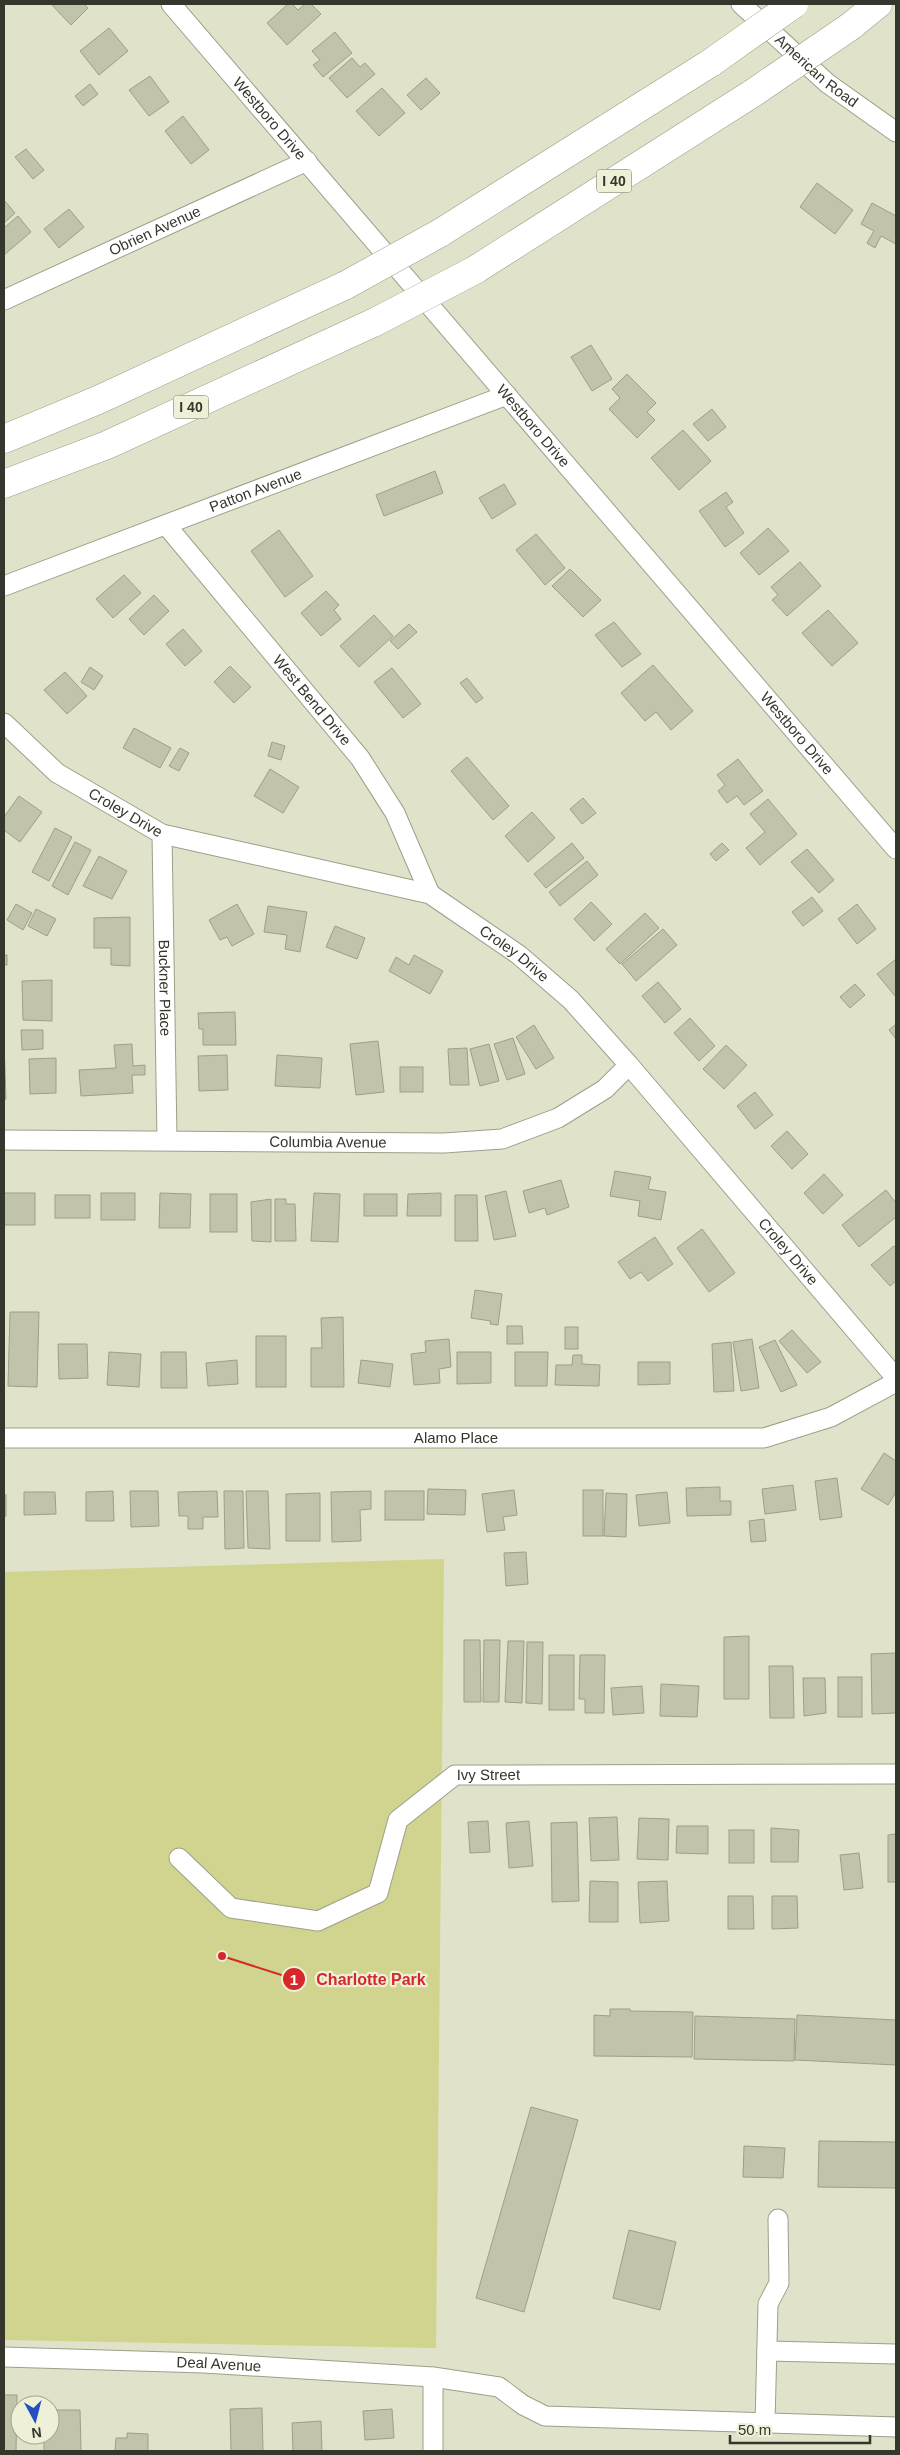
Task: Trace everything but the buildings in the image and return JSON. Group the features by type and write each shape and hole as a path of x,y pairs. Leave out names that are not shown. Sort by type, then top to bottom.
{"highway":[{"path":"4,439 98,400 346,285 440,233 712,62 794,4"},
{"name":"I 40","path":"4,484 107,445 375,322 475,270 753,93 852,26 878,4"}],"street":[{"name":"Westboro Drive","path":"171,4 896,848"},
{"name":"American Road","path":"741,4 827,83 896,132"},
{"name":"Obrien Avenue","path":"4,300 307,161"},
{"name":"Patton Avenue","path":"4,586 507,395"},
{"name":"West Bend Drive","path":"166,525 360,758 396,813 430,894"},
{"name":"Croley Drive","path":"4,723 57,774 162,834 430,894 519,955 571,1000 629,1065 896,1378"},
{"name":"Buckner Place","path":"162,834 168,1140"},
{"name":"Columbia Avenue","path":"4,1140 444,1143 502,1139 558,1118 605,1089 629,1065"},
{"name":"Alamo Place","path":"4,1438 764,1438 831,1417 896,1382"},
{"name":"Ivy Street","path":"179,1858 231,1908 318,1921 378,1893 398,1820 454,1775 896,1774"},
{"path":"765,2423 768,2304 779,2283 778,2219"},
{"path":"767,2351 896,2354"},
{"name":"Deal Avenue","path":"4,2357 204,2363 433,2377 499,2387 523,2406 546,2416 896,2427"},
{"path":"433,2377 433,2451"}],"green space":[{"path":"444,1559 436,2348 4,2340 4,1572"}],"place":[{"name":"Charlotte Park","path":"222,1956"}]}
